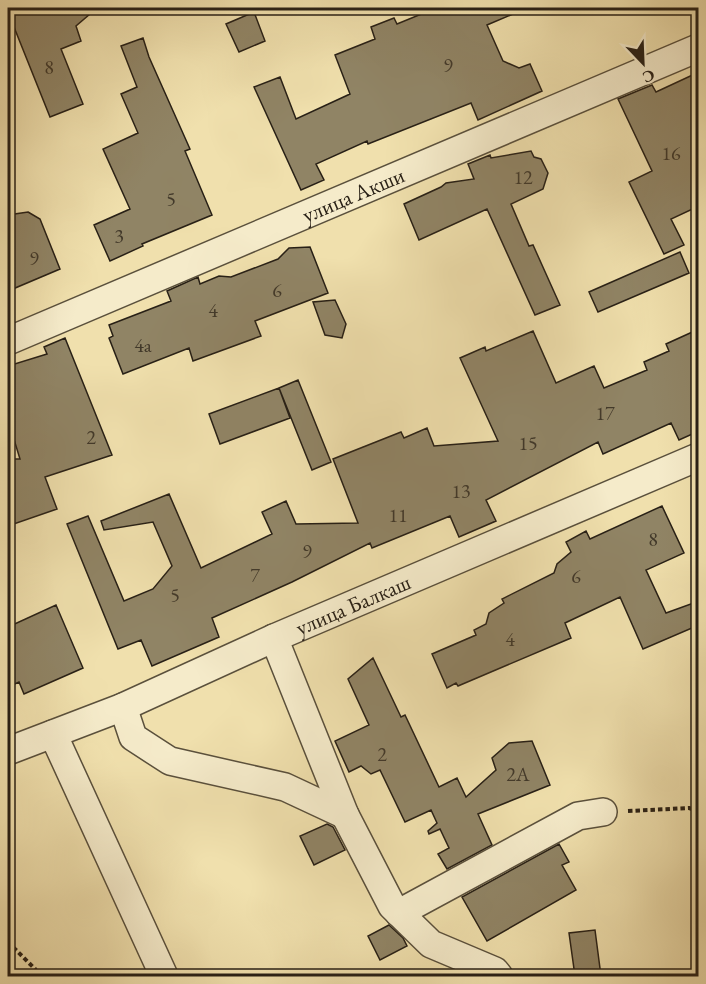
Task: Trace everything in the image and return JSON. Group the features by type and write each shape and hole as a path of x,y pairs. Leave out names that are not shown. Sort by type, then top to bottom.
{"street":[{"name":"улица Акши","path":"8,341 699,48"},
{"name":"улица Балкаш","path":"8,751 123,707 274,638 699,458"},
{"path":"274,638 345,814 392,906 431,944 495,971 499,976"},
{"path":"123,707 132,736 170,761 285,788 345,814"},
{"path":"53,734 164,976"},
{"path":"399,913 578,816 603,812"}],"path":[{"path":"603,812 689,808 699,812"},
{"path":"8,942 36,970"}],"building":[{"path":"8,8 97,8 76,26 81,41 61,49 83,104 50,117"},
{"path":"436,8 527,8 487,25 503,61 519,68 530,64 542,91 478,120 471,103 368,144 367,141 316,164 324,180 301,190 254,87 280,77 296,119 350,94 335,55 375,39 371,27 394,18 397,24"},
{"path":"254,12 265,41 239,52 226,24"},
{"path":"143,38 149,57 190,149 185,151 212,215 142,244 143,246 110,261 94,225 130,209 103,149 138,133 121,94 137,87 121,46"},
{"path":"699,72 699,206 671,219 684,245 664,254 629,182 652,171 618,99 652,85 656,92"},
{"path":"531,151 534,157 541,159 548,173 543,189 511,204 529,246 533,245 560,305 535,315 487,209 419,240 404,204 446,183 474,179 468,164 490,155 491,158"},
{"path":"28,212 40,219 60,269 8,291 8,215"},
{"path":"310,247 328,293 255,321 261,336 193,361 189,348 123,374 109,338 113,336 109,325 171,301 167,291 198,277 200,284 219,276 231,277 278,259 289,248"},
{"path":"680,252 689,273 598,312 589,292"},
{"path":"335,300 346,324 342,338 325,335 313,302"},
{"path":"699,329 699,431 679,440 671,423 603,454 598,442 486,500 496,521 459,537 450,516 372,548 370,543 212,618 219,637 152,666 141,640 118,649 67,524 88,516 124,601 153,589 172,566 153,522 104,530 101,521 169,494 201,568 272,534 262,512 286,501 296,524 358,523 333,459 401,432 404,438 427,428 434,446 498,441 460,358 485,347 486,351 533,331 556,383 594,366 604,388 647,370 644,362 669,351 666,344"},
{"path":"65,338 112,455 45,477 57,509 8,526 8,459 20,459 8,420 8,366 47,354 44,347"},
{"path":"298,380 331,462 312,470 279,388"},
{"path":"279,388 290,418 220,444 209,414"},
{"path":"662,506 684,553 646,570 666,613 699,601 699,625 643,649 620,597 565,623 571,638 458,686 456,683 447,688 432,654 476,635 474,630 486,624 489,613 504,603 502,599 554,573 557,564 571,552 566,542 586,531 590,539"},
{"path":"56,605 83,668 24,694 19,682 8,687 8,627"},
{"path":"373,658 401,717 405,715 439,787 457,778 466,797 496,770 492,758 509,743 532,741 550,785 478,814 492,845 447,869 438,854 449,848 440,829 429,834 428,831 437,823 431,810 405,822 380,770 371,774 361,766 349,772 335,741 369,725 348,679"},
{"path":"327,824 333,827 345,850 314,865 300,836"},
{"path":"559,844 569,862 562,865 576,890 487,941 462,897"},
{"path":"389,925 403,938 407,946 380,960 368,936"},
{"path":"595,930 601,976 575,976 569,933"}]}
